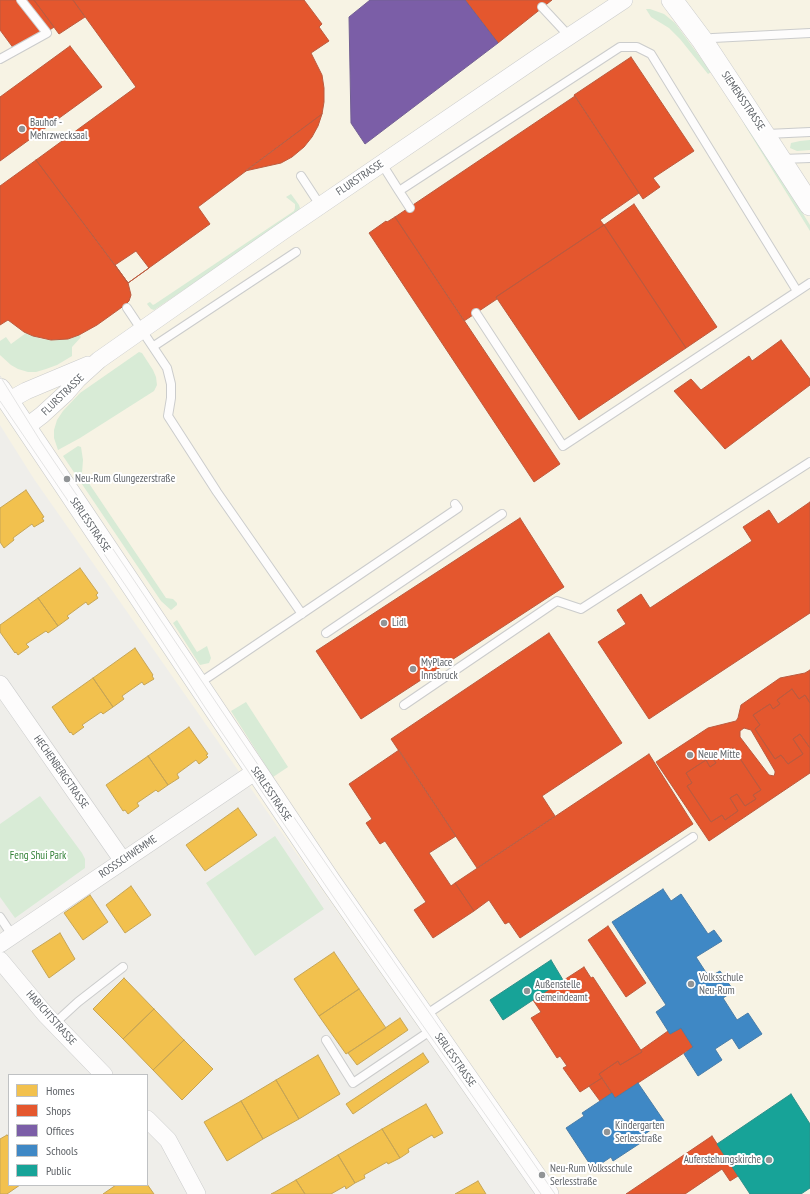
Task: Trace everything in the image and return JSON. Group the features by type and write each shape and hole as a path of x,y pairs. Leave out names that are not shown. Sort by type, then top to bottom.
{"street":[{"name":"FLURSTRASSE","path":"25,428 66,393 78,379 99,360 320,206 624,0"},
{"name":"SIEMENSSTRASSE","path":"672,0 702,40 810,205"},
{"name":"FLURSTRASSE","path":"4,395 26,391 99,360"},
{"name":"SERLESSTRASSE","path":"4,395 197,685 428,1023 548,1194"},
{"name":"HECHENBERGSTRASSE","path":"0,684 123,860"},
{"name":"ROSSSCHWEMME","path":"6,939 256,771"},
{"name":"HABICHTSTRASSE","path":"0,960 54,1024 103,1074"},
{"path":"148,1120 168,1140 198,1194"}],"lane":[{"path":"0,58 46,33 21,0"},
{"path":"542,7 569,36"},
{"path":"702,40 810,32"},
{"path":"399,191 620,47 637,47 651,54 797,291"},
{"path":"765,135 810,132"},
{"path":"781,159 810,158"},
{"path":"382,164 410,208"},
{"path":"301,176 320,206"},
{"path":"154,346 296,252"},
{"path":"476,313 563,446 810,283"},
{"path":"127,308 154,346 167,368 171,384 171,398 168,416 217,492 302,614"},
{"path":"404,705 557,602 581,609 810,462"},
{"path":"197,685 458,508 455,504"},
{"path":"326,633 502,514"},
{"path":"326,1040 353,1083 428,1023 693,837"},
{"path":"0,917 6,939"},
{"path":"54,1024 78,1002 123,967"}],"shaded area":[{"path":"0,0 810,0 810,1194 535,1194 34,479 0,425"}],"green space":[{"path":"646,9 664,14 675,23 711,72 708,74 680,39 669,28 651,17"},
{"path":"746,122 810,225 810,231 744,124"},
{"path":"810,140 810,150 797,151 790,148 791,143"},
{"path":"291,194 299,205 299,212 154,310 147,304 150,302 153,305 155,304 294,211 295,204 286,197"},
{"path":"26,333 41,339 51,340 68,339 79,335 81,337 72,347 72,356 57,365 46,369 36,372 28,372 11,365 0,355 0,341 6,337 11,344"},
{"path":"139,352 142,353 156,377 157,385 154,391 80,438 58,450 54,438 54,430 57,420 63,411 80,393"},
{"path":"78,446 81,447 83,460 82,473 166,598 173,599 177,603 177,605 171,610 161,601 63,456"},
{"path":"177,620 197,652 207,646 211,658 209,663 200,665 173,623"},
{"path":"246,702 288,767 273,777 231,711"},
{"name":"Feng Shui Park","path":"40,796 82,853 85,859 85,868 15,918 0,897 0,824"},
{"path":"275,836 324,909 255,956 206,883"}],"building: Homes":[{"path":"26,490 44,517 42,518 44,521 34,527 32,524 13,538 14,540 4,548 0,542 0,508"},
{"path":"80,568 98,593 96,595 98,598 88,605 86,602 67,616 69,618 58,626 38,598"},
{"path":"38,598 58,626 48,633 46,631 26,644 29,647 18,655 0,632 0,625"},
{"path":"135,648 153,675 152,676 154,679 144,685 142,682 122,696 124,699 113,707 93,678"},
{"path":"93,678 113,707 103,714 101,712 82,725 84,727 73,735 52,707"},
{"path":"189,727 208,754 206,755 208,757 199,764 196,760 177,774 179,778 168,785 148,756"},
{"path":"148,756 168,785 158,792 156,790 137,803 139,806 128,814 125,810 123,811 106,785"},
{"path":"238,808 257,835 205,871 186,845"},
{"path":"131,886 151,915 125,933 106,905"},
{"path":"90,895 108,922 83,940 64,913"},
{"path":"60,933 75,959 49,978 32,951"},
{"path":"334,952 359,989 319,1016 294,979"},
{"path":"124,978 154,1009 123,1039 93,1009"},
{"path":"359,989 386,1028 346,1054 319,1016"},
{"path":"154,1009 184,1040 153,1070 123,1039"},
{"path":"400,1018 408,1030 357,1065 348,1053"},
{"path":"184,1040 213,1069 182,1100 153,1070"},
{"path":"423,1053 429,1062 353,1114 346,1104"},
{"path":"318,1055 340,1094 299,1119 276,1080"},
{"path":"276,1080 299,1119 263,1139 241,1101"},
{"path":"241,1101 263,1139 227,1161 204,1122"},
{"path":"426,1104 443,1133 434,1138 432,1135 408,1149 409,1152 400,1158 382,1129"},
{"path":"382,1129 400,1158 388,1164 387,1162 364,1175 365,1178 355,1183 338,1155"},
{"path":"7,1135 8,1136 8,1186 19,1186 7,1194 0,1194 0,1139"},
{"path":"338,1155 355,1183 346,1189 345,1186 331,1194 305,1194 296,1180"},
{"path":"296,1180 305,1194 271,1194 275,1192"},
{"path":"478,1181 486,1194 455,1194"},
{"path":"148,1185 154,1194 103,1194 115,1186"}],"building: Shops":[{"path":"0,0 34,0 54,27 17,53 0,30"},
{"path":"34,0 73,0 85,17 59,34"},
{"path":"73,0 304,0 322,24 319,27 329,41 311,53 322,75 324,102 322,114 198,207 210,224 128,283 36,160 136,87"},
{"path":"465,0 552,0 498,43"},
{"name":"Bauhof - Mehrzwecksaal","path":"70,46 102,87 0,161 0,97"},
{"path":"631,57 694,151 653,178 660,187 643,199 574,95"},
{"path":"575,96 639,193 600,220 604,225 496,297 497,299 464,321 395,217"},
{"path":"322,114 312,137 304,147 292,157 281,163 245,171"},
{"path":"36,160 128,283 131,295 129,301 125,305 97,325 68,339 51,340 33,336 24,332 8,320 0,325 0,186"},
{"path":"634,204 717,327 686,348 604,225"},
{"path":"395,217 560,464 534,482 369,233 386,221 387,222"},
{"path":"604,225 686,348 579,420 496,297"},
{"path":"136,251 149,268 128,283 115,265"},
{"path":"781,340 810,379 810,385 725,449 674,391 691,379 701,390 749,356 752,361"},
{"path":"810,502 810,613 649,719 598,642 626,624 617,610 641,594 650,608 752,541 743,527 769,510 778,524"},
{"path":"520,518 564,587 361,719 316,651"},
{"path":"549,633 622,743 542,796 555,816 477,868 391,739"},
{"name":"Neue Mitte","path":"810,670 810,703 805,695 799,699 792,689 777,700 780,704 773,709 770,704 753,715 760,725 755,729 775,759 781,755 788,764 803,754 793,739 800,734 810,748 810,773 709,841 656,762 708,728 736,721 741,705 780,678 805,673","holes":["744,728 751,730 775,771 774,776 769,775 740,737 740,731","733,748 761,790 753,795 756,799 745,806 737,794 730,798 738,811 725,820 722,815 711,822 687,786 692,783 686,773 706,760 710,767 716,763 711,756 722,749 725,754"]},
{"path":"792,689 799,699 805,695 810,703 810,748 800,734 793,739 803,754 788,764 781,755 775,759 755,729 760,725 753,715 770,704 773,709 780,704 777,700"},
{"path":"733,748 761,790 753,795 756,799 745,806 737,794 730,798 738,811 725,820 722,815 711,822 687,786 692,783 686,773 706,760 710,767 716,763 711,756 722,749 725,754"},
{"path":"399,750 456,836 429,853 451,886 455,883 474,911 433,938 414,910 426,902 385,841 380,844 366,823 372,819 349,784"},
{"path":"649,754 693,824 520,938 509,922 505,924 489,900 474,911 455,883"},
{"path":"608,926 646,983 626,997 588,940"},
{"path":"584,967 591,978 593,977 642,1052 620,1065 618,1061 599,1074 602,1078 580,1092 563,1068 567,1066 560,1056 557,1058 531,1018 541,1012 533,1000"},
{"path":"681,1028 693,1047 615,1098 599,1074 618,1061 620,1065 642,1052 641,1050 668,1031 670,1034"},
{"path":"602,1078 612,1093 600,1101 589,1086"},
{"path":"712,1136 738,1176 730,1181 722,1169 685,1194 626,1194"}],"building: Offices":[{"path":"370,0 465,0 498,43 365,144 351,123 349,17"}],"building: Schools":[{"name":"Volksschule Neu-Rum","path":"663,889 671,901 681,894 708,934 714,930 722,941 696,957 709,977 720,971 734,991 723,998 737,1020 748,1013 762,1034 739,1049 732,1038 715,1049 722,1060 698,1076 684,1054 693,1047 681,1028 670,1034 668,1031 656,1012 666,1005 612,922"},
{"path":"638,1083 664,1121 639,1138 642,1142 613,1161 611,1157 593,1169 566,1128 584,1116 582,1113 612,1093 615,1098"}],"building: Public":[{"path":"551,960 563,980 503,1020 490,1000"},
{"name":"Auferstehungskirche","path":"791,1094 810,1124 810,1188 801,1194 750,1194 717,1144"}],"tram line":[{"path":"0,376 41,442 275,790 555,1194"},
{"path":"0,401 130,592 206,709 353,926 541,1194"}],"place":[{"name":"Bauhof - Mehrzwecksaal","path":"22,129"},
{"name":"Neu-Rum Glungezerstraße","path":"67,479"},
{"name":"Lidl","path":"384,623"},
{"name":"MyPlace Innsbruck","path":"413,669"},
{"name":"Neue Mitte","path":"690,755"},
{"name":"Volksschule Neu-Rum","path":"691,984"},
{"name":"Außenstelle Gemeindeamt","path":"527,991"},
{"name":"Kindergarten Serlesstraße","path":"607,1132"},
{"name":"Auferstehungskirche","path":"769,1160"},
{"name":"Neu-Rum Volksschule Serlesstraße","path":"542,1175"}]}
